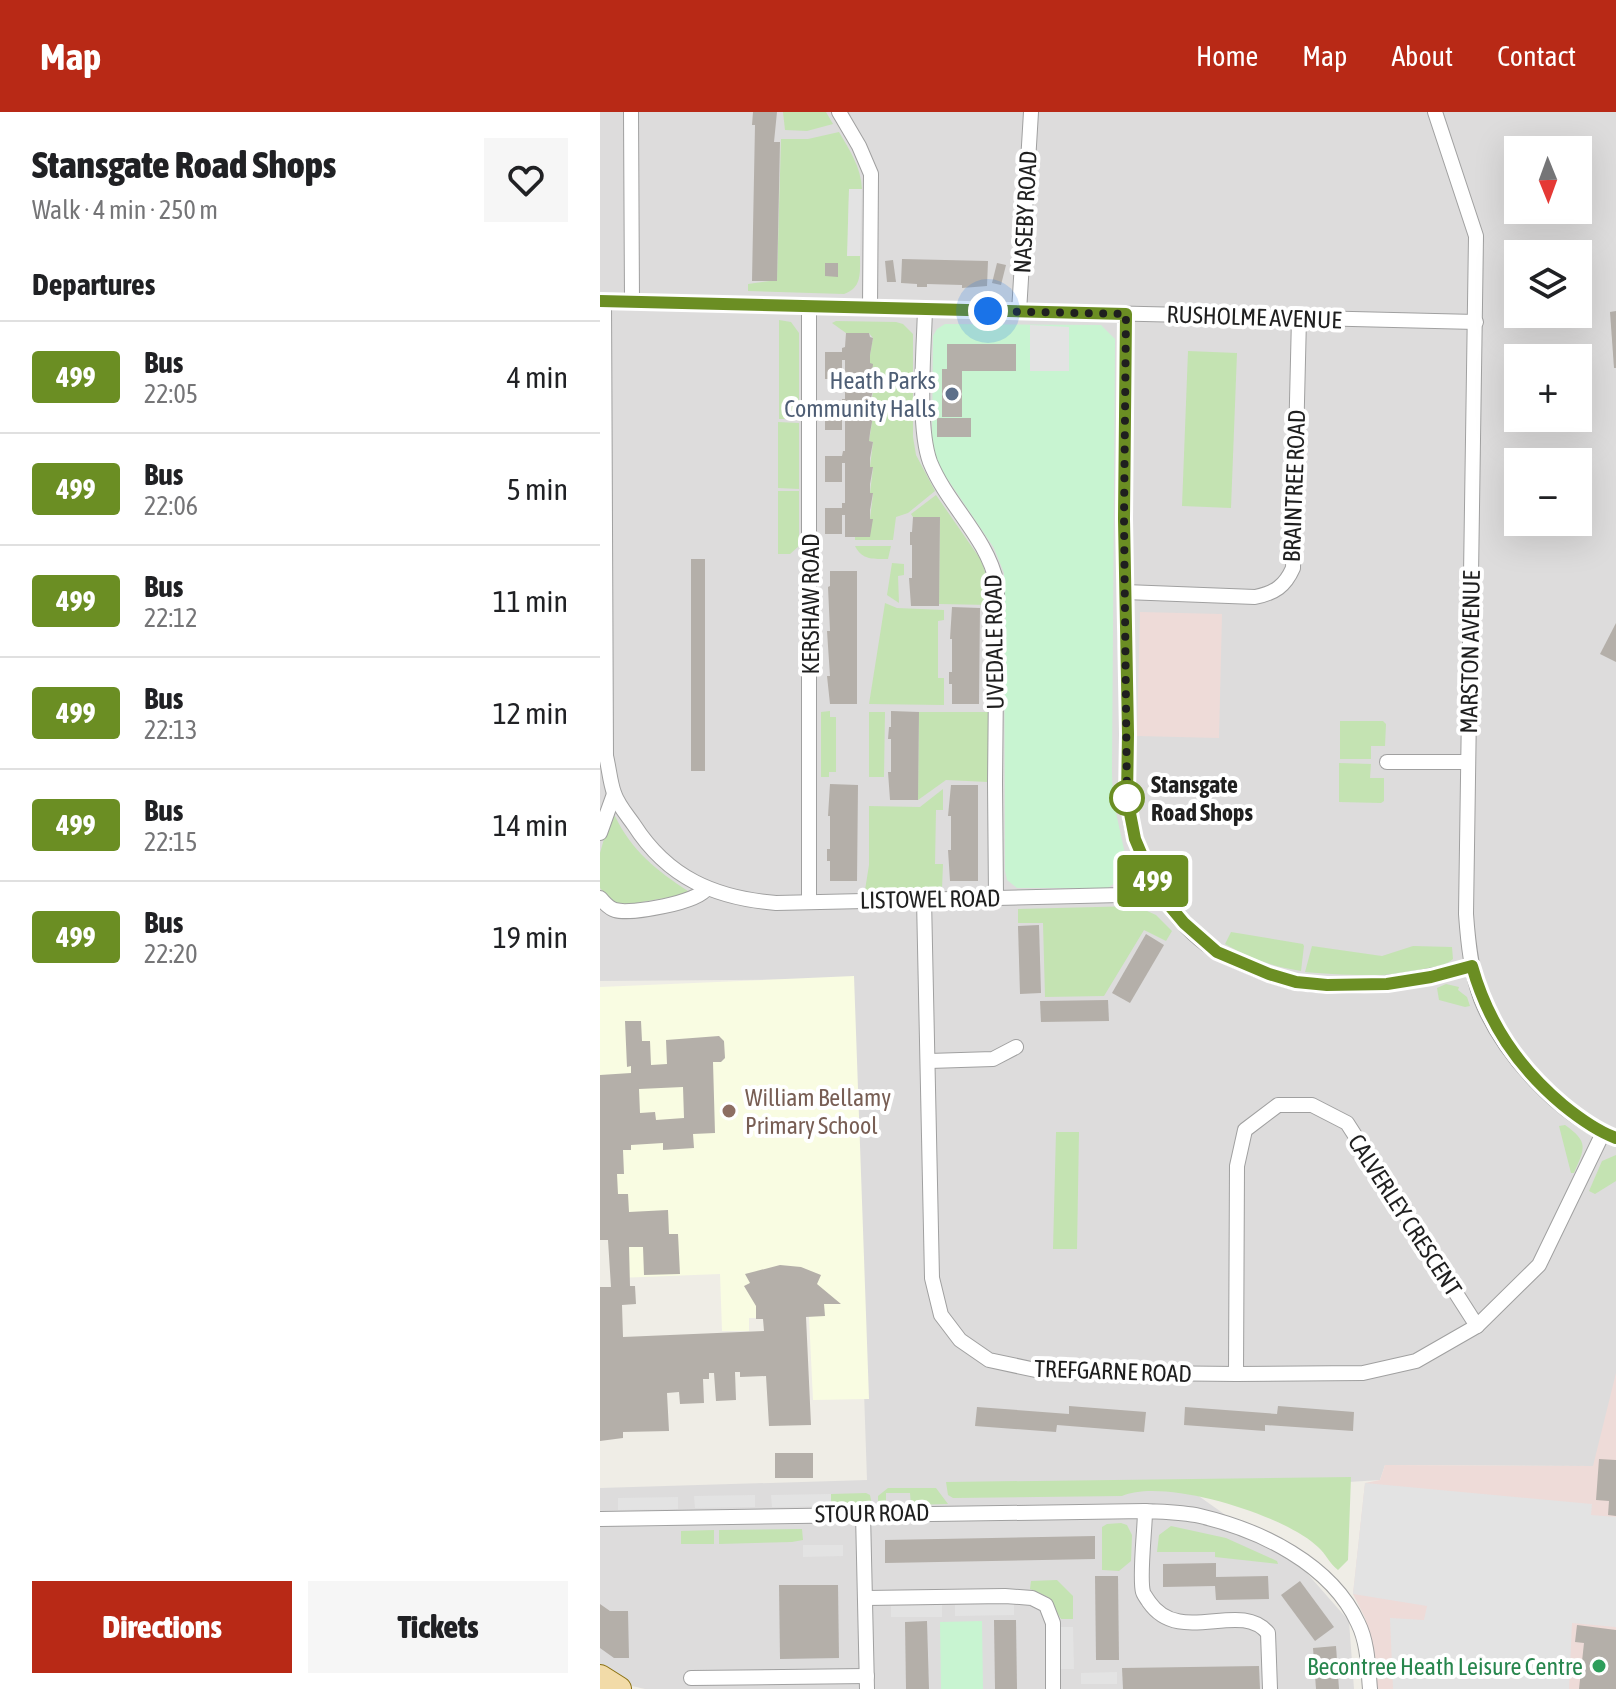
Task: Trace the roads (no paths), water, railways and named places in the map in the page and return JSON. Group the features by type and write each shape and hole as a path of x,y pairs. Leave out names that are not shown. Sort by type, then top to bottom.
{"main road":[{"path":"600,1677 619,1689"}],"street":[{"path":"631,112 632,301"},
{"path":"839,112 871,174 870,308"},
{"name":"NASEBY ROAD","path":"1019,312 1031,112"},
{"name":"MARSTON AVENUE","path":"1435,112 1476,236 1466,914 1472,966 1481,998 1496,1029 1516,1059 1543,1088 1610,1135"},
{"name":"RUSHOLME AVENUE","path":"602,301 1476,322"},
{"name":"LISTOWEL ROAD","path":"602,301 606,756 614,794 646,844 665,863 706,889 744,901 776,903 1121,895 1152,879"},
{"name":"KERSHAW ROAD","path":"809,307 809,902"},
{"name":"UVEDALE ROAD","path":"925,309 925,445 943,487 986,549 997,584 996,897"},
{"path":"1126,314 1127,798 1135,839 1152,879 1184,923 1217,952 1296,982 1387,984 1472,966"},
{"name":"BRAINTREE ROAD","path":"1125,592 1255,597 1272,594 1286,583 1293,568 1299,318"},
{"path":"1387,762 1468,762"},
{"path":"600,833 614,794"},
{"path":"600,898 609,907 624,912 687,901 702,896 706,889"},
{"name":"TREFGARNE ROAD","path":"924,899 932,1278 941,1315 960,1340 989,1360 1045,1372 1236,1374 1363,1373 1416,1361 1477,1326 1539,1265 1610,1135"},
{"path":"929,1061 993,1059 1016,1047"},
{"name":"CALVERLEY CRESCENT","path":"1236,1374 1237,1166 1245,1130 1278,1105 1312,1105 1347,1123 1477,1326"},
{"name":"STOUR ROAD","path":"600,1519 1098,1511 1200,1516 1278,1545 1321,1573 1339,1592 1359,1623 1367,1655 1370,1689"},
{"path":"1145,1511 1143,1593 1160,1617 1180,1623 1247,1621 1264,1628 1268,1633 1270,1689"},
{"path":"691,1678 867,1682 863,1514"},
{"path":"866,1598 1032,1598 1046,1605 1053,1623 1053,1689"}],"place":[{"name":"Heath Parks Community Halls","path":"952,394"},
{"name":"Stansgate Road Shops","path":"1127,798"},
{"name":"William Bellamy Primary School","path":"729,1111"},
{"name":"Becontree Heath Leisure Centre","path":"1599,1666"}]}
